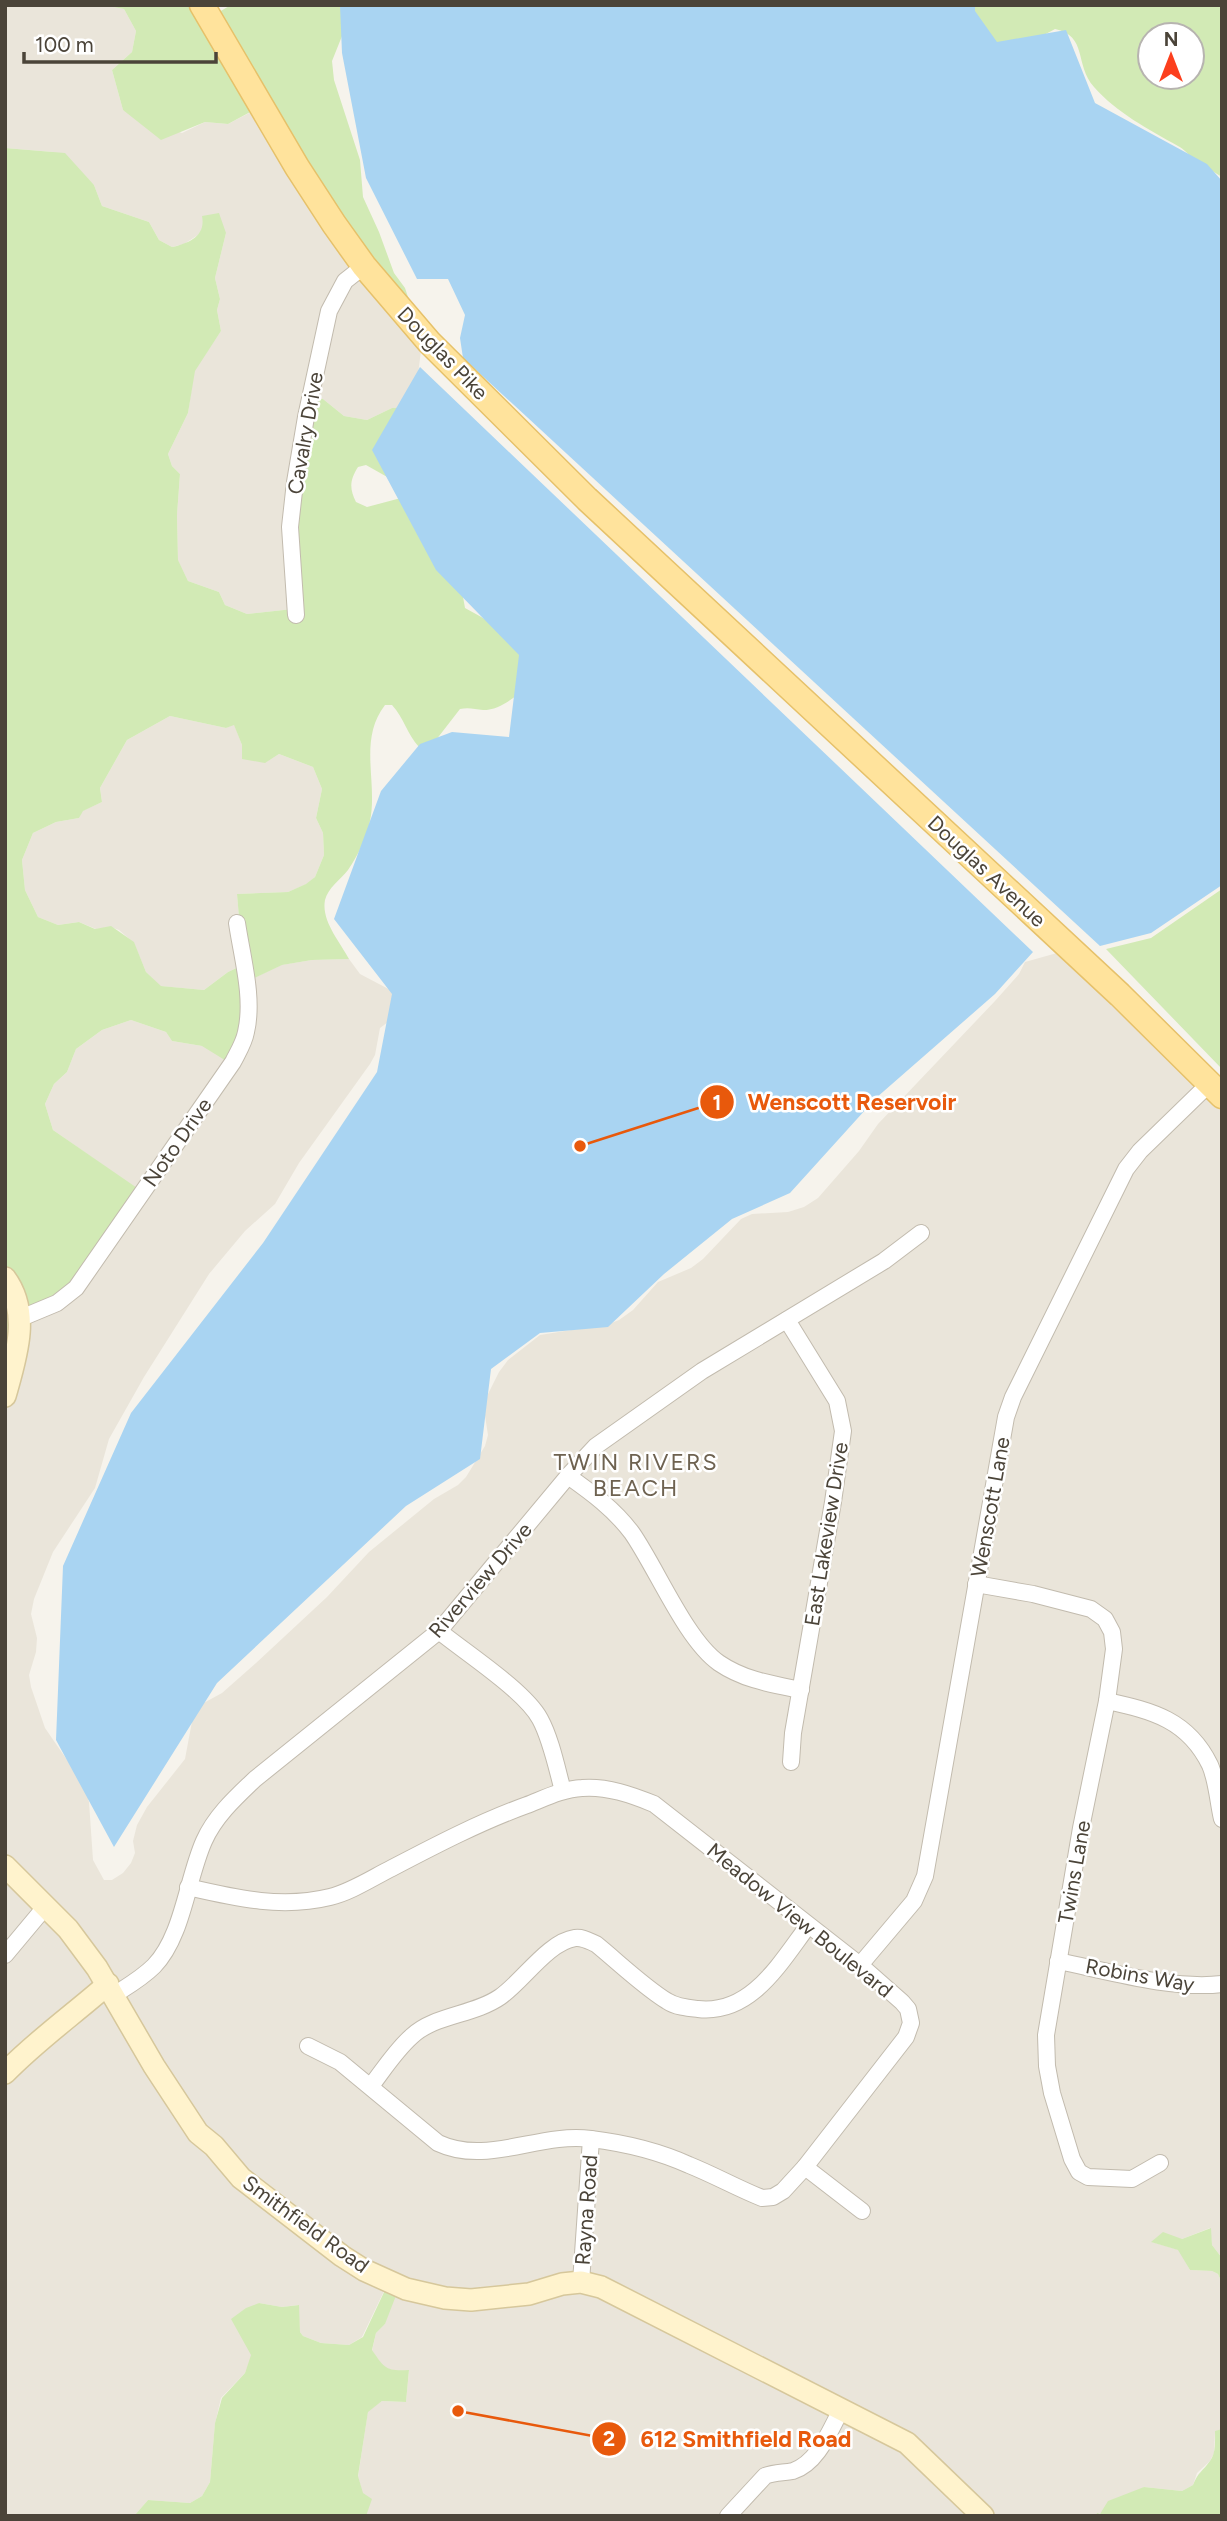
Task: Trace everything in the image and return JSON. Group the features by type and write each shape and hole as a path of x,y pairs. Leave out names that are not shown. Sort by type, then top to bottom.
{"main road":[{"name":"Douglas Pike","path":"202,5 297,167 364,266 439,352 587,499 749,648"},
{"name":"Douglas Avenue","path":"749,648 1121,995 1215,1090"}],"street":[{"name":"Cavalry Drive","path":"296,615 290,527 306,417 329,311 345,281 364,266"},
{"name":"Noto Drive","path":"21,1318 57,1303 76,1288 233,1062 242,1045 248,1018 246,980 237,923"},
{"name":"Wenscott Lane","path":"860,1965 914,1901 925,1876 1006,1417 1013,1397 1126,1169 1140,1151 1215,1090"},
{"name":"Riverview Drive","path":"111,1989 136,1982 154,1966 165,1951 174,1933 204,1840 233,1799 439,1631 596,1446 702,1371 884,1261 921,1233"},
{"path":"5,1278 19,1303 21,1318 5,1396"},
{"name":"East Lakeview Drive","path":"787,1320 837,1401 842,1431 842,1447 793,1733 791,1762"},
{"path":"568,1476 619,1516 703,1648 718,1662 745,1677 801,1690"},
{"name":"Twins Lane","path":"976,1584 1033,1594 1091,1609 1104,1619 1112,1632 1114,1649 1107,1701 1081,1828 1046,2035 1047,2066 1052,2094 1072,2159 1079,2172 1088,2177 1132,2179 1160,2163"},
{"path":"439,1631 530,1705 544,1728 563,1791"},
{"path":"1107,1701 1140,1708 1168,1718 1193,1738 1210,1767 1222,1819"},
{"name":"Meadow View Boulevard","path":"188,1887 241,1900 272,1903 301,1903 332,1897 499,1815 563,1791 584,1788 611,1790 631,1794 654,1804 860,1965 908,2009 910,2030 805,2167 783,2191 773,2197 762,2198 688,2164 640,2148 591,2139 551,2138 481,2152 450,2149 438,2143 340,2062 308,2046"},
{"name":"Smithfield Road","path":"5,1866 68,1929 111,1989 154,2066 198,2133 214,2146 241,2178 301,2226 364,2270 406,2289 445,2298 471,2300 529,2294 562,2284 581,2282 601,2287 907,2442 983,2516"},
{"path":"5,1955 46,1906"},
{"path":"372,2086 413,2034 486,2006 518,1984 552,1949 563,1942 583,1938 596,1944 668,2001 683,2007 704,2010 723,2008 753,1994 808,1926"},
{"name":"Robins Way","path":"1058,1961 1171,1983 1204,1986 1222,1984"},
{"path":"5,2073 40,2039 111,1989"},
{"name":"Rayna Road","path":"581,2282 591,2139"},
{"path":"805,2167 863,2211"},
{"path":"728,2516 765,2476 794,2470 809,2460 818,2450 841,2410"}],"shaded area":[{"path":"5,5 103,5 124,9 136,31 132,52 112,70 123,110 182,133 205,122 228,124 255,110 422,343 418,374 406,407 392,408 367,420 344,416 323,399 293,609 247,614 225,605 219,592 188,581 178,561 180,474 172,466 168,454 188,413 194,371 221,331 217,310 220,299 215,278 226,233 203,225 201,233 184,244 172,247 159,240 149,222 102,206 94,185 53,152 5,148"},
{"path":"170,716 226,728 234,724 242,745 266,762 279,754 313,767 322,789 316,818 323,833 324,855 315,877 307,884 288,892 237,894 243,965 228,972 204,990 160,986 146,972 134,943 119,930 111,927 96,929 79,922 58,925 38,917 25,890 22,860 33,833 56,822 79,818 82,811 102,802 100,788 127,740"},
{"path":"1063,948 1222,1100 1222,2258 1212,2245 1210,2228 1182,2239 1152,2242 1179,2250 1190,2270 1212,2271 1218,2274 1222,2283 1222,2429 1215,2432 1214,2453 1210,2461 1197,2473 1193,2485 1182,2491 1144,2487 1096,2516 357,2516 361,2487 358,2477 368,2411 382,2401 406,2402 409,2371 384,2368 372,2351 376,2333 385,2324 386,2287 362,2337 349,2345 321,2343 303,2336 300,2332 298,2305 282,2307 259,2303 232,2319 252,2355 245,2373 221,2398 215,2424 210,2482 202,2496 190,2503 148,2500 134,2516 5,2516 5,1393 21,1324 140,1191 53,1130 45,1104 54,1084 67,1072 76,1049 102,1030 131,1020 166,1032 172,1041 202,1046 250,980 281,965 312,960 349,959 360,974 398,994 400,1013 380,1028 375,1055 370,1064 299,1163 275,1204 245,1231 209,1274 144,1377 109,1439 95,1488 53,1552 34,1599 31,1614 37,1638 29,1675 31,1687 45,1728 85,1786 89,1802 93,1860 104,1880 112,1880 123,1873 131,1863 135,1853 133,1841 137,1825 147,1807 185,1759 193,1716 200,1705 222,1693 256,1663 327,1597 369,1552 434,1499 466,1477 485,1446 488,1435 484,1409 487,1396 508,1360 540,1335 619,1320 633,1310 658,1282 691,1268 703,1259 741,1219 752,1214 788,1212 804,1207 818,1198 859,1151 878,1124 995,1001 1019,974 1025,962 1057,953"}],"green space":[{"path":"103,5 198,5 219,12 231,5 341,5 342,36 332,61 334,80 360,160 363,197 394,273 405,288 415,318 254,110 228,124 205,122 161,140 123,110 112,70 132,52 136,31 124,9"},
{"path":"974,5 1222,5 1222,177 1194,160 1180,147 1133,120 1103,96 1088,78 1077,44 1065,33 1055,29 1033,41 997,52 973,21"},
{"path":"5,148 65,153 94,185 102,206 149,222 159,240 172,247 190,241 199,234 203,223 202,216 219,213 226,233 215,278 220,299 217,310 221,331 195,371 188,413 168,454 172,466 180,474 178,560 188,581 219,592 225,605 247,614 293,609 285,555 306,398 323,399 344,416 367,420 392,408 406,407 389,478 366,465 358,467 351,484 356,502 367,507 416,494 462,591 465,608 509,638 520,655 521,664 516,696 492,709 460,709 436,740 419,747 392,705 385,705 377,718 370,747 372,806 369,827 351,865 331,888 325,900 328,923 349,959 312,960 282,965 250,980 247,1013 228,1062 202,1046 172,1041 166,1032 131,1020 102,1030 76,1049 67,1072 54,1084 45,1104 53,1130 140,1190 63,1303 22,1321 5,1393","holes":["170,716 226,728 234,725 242,745 242,759 265,763 279,754 313,767 322,789 316,818 323,833 324,855 315,877 288,892 237,894 243,965 228,972 204,990 161,986 146,972 134,942 111,926 95,929 79,922 58,925 38,917 25,890 22,860 33,833 56,822 79,818 83,811 102,802 100,788 127,740"]},
{"path":"1222,889 1222,1069 1106,949 1151,938"},
{"path":"1211,2228 1212,2245 1222,2258 1222,2283 1218,2274 1212,2271 1190,2270 1178,2250 1151,2242 1163,2232 1182,2239"},
{"path":"385,2290 397,2293 385,2324 376,2333 372,2350 387,2367 409,2370 406,2402 382,2401 368,2412 358,2476 363,2493 372,2499 366,2516 134,2516 148,2500 190,2503 202,2496 210,2482 215,2423 222,2398 245,2373 251,2355 231,2319 246,2308 259,2303 282,2307 299,2305 300,2332 303,2336 321,2343 349,2345 363,2337"},
{"path":"1222,2429 1222,2516 1096,2516 1108,2501 1144,2487 1182,2491 1193,2485 1212,2458 1215,2431"}],"water":[{"path":"340,5 975,5 975,11 997,42 1066,30 1095,103 1207,164 1222,181 1222,885 1151,933 1100,946 463,358 460,338 465,315 448,279 417,279 366,178 342,53"},
{"path":"420,367 1033,952 995,994 876,1098 790,1193 732,1219 664,1274 608,1327 540,1333 491,1369 480,1459 406,1506 217,1683 114,1847 56,1740 63,1566 131,1413 263,1243 377,1072 392,994 334,919 381,791 420,744 452,732 509,737 519,655 436,570 372,450"}],"place":[{"name":"Wenscott Reservoir","path":"580,1146"},
{"name":"612 Smithfield Road","path":"458,2411"}],"district":[{"name":"TWIN RIVERS BEACH","path":"636,1475"}]}
